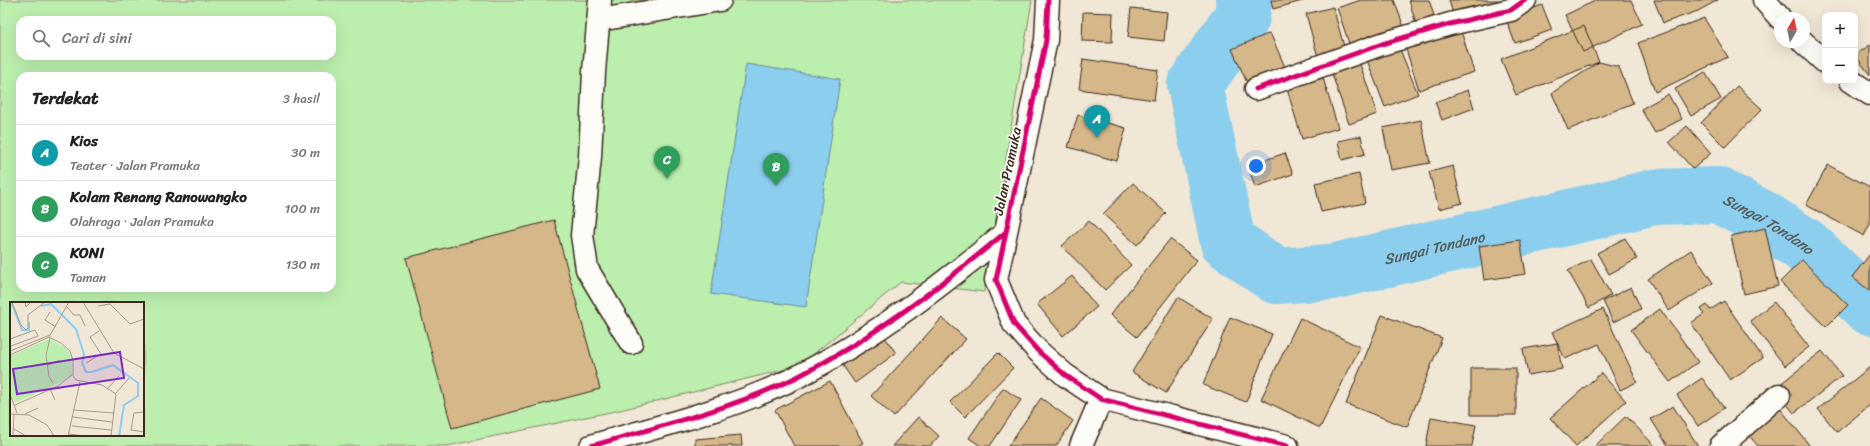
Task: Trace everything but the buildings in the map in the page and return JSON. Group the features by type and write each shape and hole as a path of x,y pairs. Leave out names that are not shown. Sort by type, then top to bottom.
{"street":[{"path":"631,343 587,269 582,235 590,157 594,72 600,10 720,0"},
{"name":"Jalan Pramuka","path":"1048,0 1046,40 996,280 1014,324 1038,351 1065,375 1101,399 1287,446"},
{"path":"1256,90 1382,44 1450,24 1511,10 1525,0"},
{"path":"1764,0 1775,12"},
{"path":"1810,48 1822,59"},
{"path":"1855,84 1870,94"},
{"path":"590,446 717,410 796,377 861,341 945,283 1006,232"},
{"path":"1721,446 1779,396"},
{"path":"1081,446 1101,399"}],"green space":[{"path":"0,0 1032,0 984,292 901,282 799,366 620,410 447,446 0,446"}],"water":[{"path":"746,64 840,79 806,307 711,294"}],"waterway":[{"name":"Sungai Tondano","path":"1244,0 1242,17 1195,85 1228,242 1276,276 1331,272 1654,197 1718,195 1762,218 1804,245 1870,307"}],"cycle path":[{"path":"1048,0 1046,40 996,280 1014,324 1038,351 1065,375 1101,399 1287,446"},
{"path":"1256,89 1382,44 1450,24 1511,10 1525,0"},
{"path":"591,446 721,408 797,377 853,345 906,310 957,272 1006,232"}],"place":[{"name":"Kios","path":"1097,138"},
{"name":"KONI","path":"667,179"},
{"name":"Kolam Renang Ranowangko","path":"776,186"}]}
